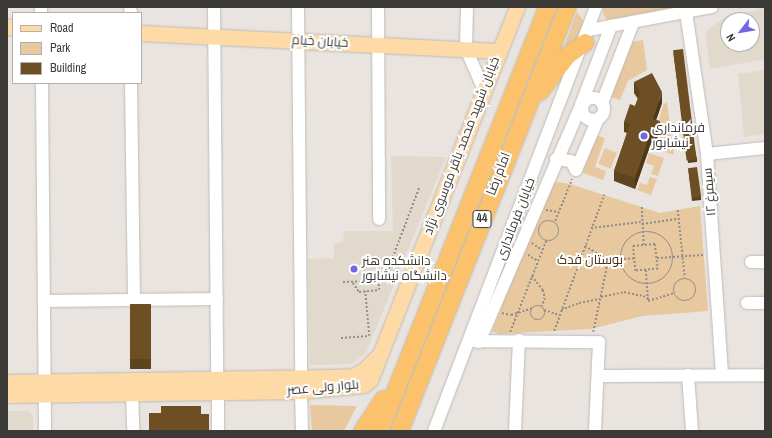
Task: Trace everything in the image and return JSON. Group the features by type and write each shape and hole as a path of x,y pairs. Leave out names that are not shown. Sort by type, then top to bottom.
{"highway":[{"name":"امام رضا","path":"379,431 412,344 547,7"},
{"name":"امام رضا","path":"399,431 524,110 567,7"},
{"path":"524,110 567,55 587,36"},
{"path":"362,431 374,414 412,344"},
{"path":"407,431 430,350"}],"main road":[{"name":"خیابان شهید محمد باقر موسوی نژاد","path":"381,353 517,7"},
{"name":"خیابان خیام","path":"142,33 499,51"},
{"name":"بلوار ولی عصر","path":"7,395 45,388 301,384 353,376 364,370 381,353"},
{"name":"بلوار ولی عصر","path":"7,382 45,388 132,394 218,386"}],"street":[{"path":"214,7 218,300 218,431"},
{"path":"298,7 302,431"},
{"path":"378,7 379,220"},
{"path":"467,7 466,49 484,90"},
{"name":"خیابان فرمانداری","path":"434,431 474,341 587,36 596,7"},
{"path":"587,36 611,26 712,7"},
{"name":"سیمرغ ۱۲","path":"686,12 707,154 722,374"},
{"path":"576,170 597,121 604,114 602,103 633,23"},
{"path":"595,431 599,376 595,341 474,341 494,304 556,158 581,105 611,26"},
{"path":"42,84 45,431"},
{"path":"131,84 134,300"},
{"path":"581,105 585,100 593,98 602,103"},
{"path":"581,105 586,118 597,121"},
{"path":"707,154 765,148"},
{"path":"556,158 571,161 576,170"},
{"path":"751,262 765,262"},
{"path":"45,301 218,300"},
{"path":"747,303 765,303"},
{"path":"515,431 520,340"},
{"path":"599,376 722,374 765,375"},
{"path":"688,375 692,431"},
{"path":"132,394 133,431"}],"path":[{"path":"555,221 576,170"},
{"path":"384,280 419,188"},
{"path":"550,341 604,195"},
{"path":"642,207 644,245"},
{"path":"678,210 685,278"},
{"path":"591,228 680,219"},
{"path":"548,220 555,221 559,227 558,237 553,241 546,240 539,233 540,226 548,220"},
{"path":"643,233 663,236 671,247 673,256 671,270 667,275 655,282 638,283 632,279 626,274 622,259 625,242 632,236 643,233"},
{"path":"507,341 546,240"},
{"path":"655,244 658,269 635,271 633,246 644,245 655,244"},
{"path":"584,246 608,260 634,258"},
{"path":"657,258 683,254 715,255"},
{"path":"595,341 608,260"},
{"path":"646,270 648,301 674,293"},
{"path":"532,276 543,290 545,298 542,307"},
{"path":"685,278 692,280 696,286 694,296 689,300 682,300 674,293 676,283 685,278"},
{"path":"343,282 401,280"},
{"path":"352,282 359,292 379,290 378,281"},
{"path":"341,338 369,336 365,291"},
{"path":"561,310 579,303 624,292 648,297"},
{"path":"494,304 506,315 542,307"},
{"path":"532,308 531,316 537,320 544,317 544,310 542,307"},
{"path":"544,310 559,315"}],"shaded area":[{"path":"765,8 765,59 710,69 706,39 707,30 720,21 720,52 760,52 760,12 749,12"},
{"path":"765,70 765,134 744,137 738,74"},
{"name":"دانشکده هنر دانشگاه نیشابور","path":"391,156 446,157 366,353 352,364 310,365 308,259 334,258 334,243 343,242 344,231 393,231"},
{"path":"7,411 28,411 33,415 33,431 7,431"}],"green space":[{"path":"602,7 685,7 608,21 604,16"},
{"path":"577,12 584,22 580,37 562,52"},
{"path":"643,40 647,70 628,81 620,100 611,97 632,42"},
{"path":"667,102 670,126 657,127 663,105"},
{"path":"670,129 674,155 651,147 652,144 657,145 662,130"},
{"path":"596,135 605,138 595,167 606,171 603,180 583,173"},
{"path":"605,148 617,153 610,169 598,164"},
{"path":"649,153 664,158 658,176 651,174 654,166 646,163"},
{"path":"650,177 657,179 651,195 637,190 640,183 647,185"},
{"name":"بوستان فدک","path":"550,181 570,184 660,213 700,206 708,311 642,316 591,329 499,334 492,331"},
{"path":"310,405 357,406 344,431 312,431"}],"building":[{"path":"683,49 697,159 687,160 673,50"},
{"name":"فرمانداری نیشابور","path":"652,73 662,92 653,119 660,121 655,134 651,132 635,178 614,171 630,124 624,122 630,104 635,106 640,92 634,82"},
{"path":"697,167 701,197 692,198 688,168"},
{"path":"130,304 151,304 151,359 130,359"},
{"path":"161,406 201,406 201,414 209,414 209,431 149,431 149,413 161,413"}],"place":[{"name":"فرمانداری نیشابور","path":"644,136"},
{"name":"دانشکده هنر دانشگاه نیشابور","path":"354,269"}]}
